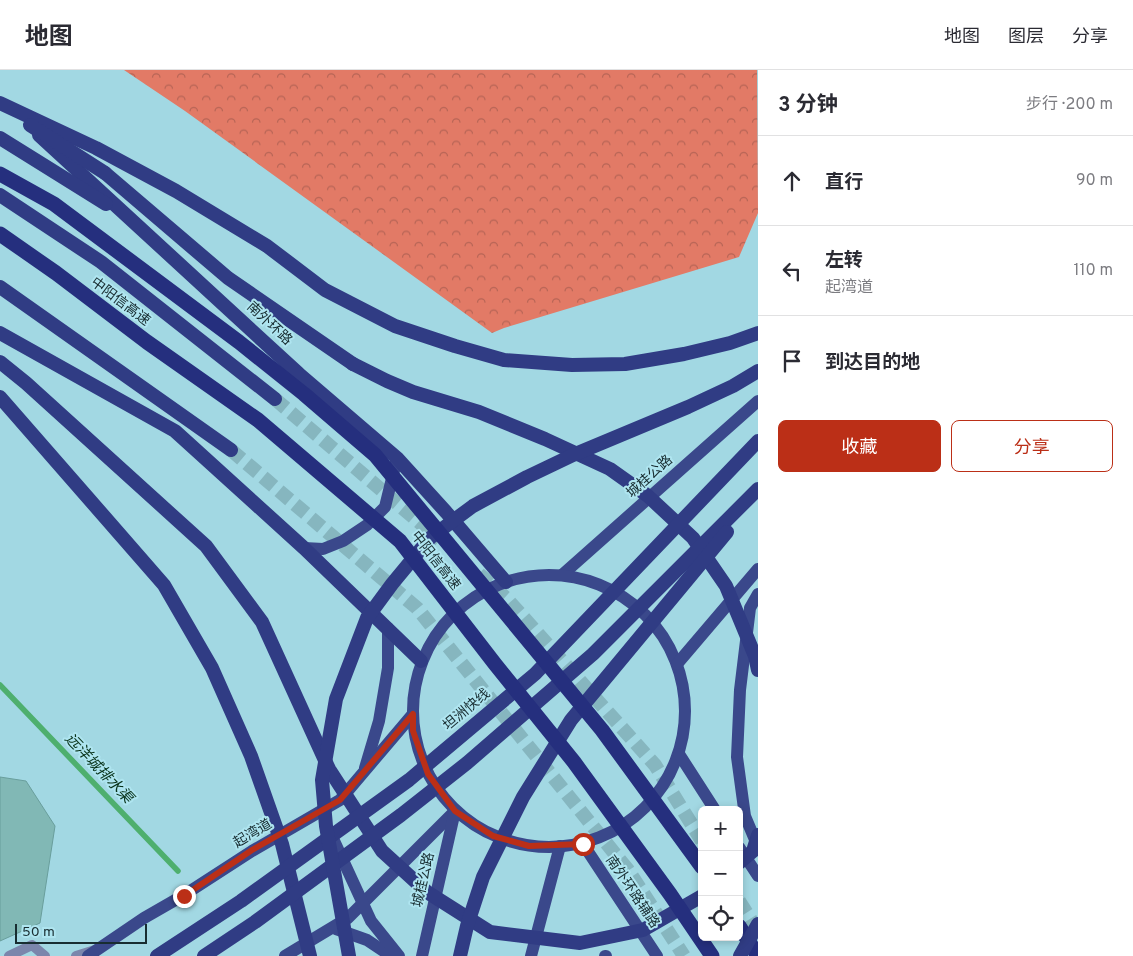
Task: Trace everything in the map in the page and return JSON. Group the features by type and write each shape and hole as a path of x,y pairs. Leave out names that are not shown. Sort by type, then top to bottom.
{"highway":[{"name":"南外环路","path":"0,103 136,223 299,374 396,458 506,582"},
{"path":"0,103 96,148 176,191 267,246 325,290 395,326 455,346 504,360 572,365 625,364 684,354 730,343 758,333"},
{"path":"0,103 105,173 228,278 353,364 413,392 479,412 545,439 610,469 648,496 693,538 726,586 755,656 758,670"},
{"path":"0,138 136,223"},
{"name":"中阳信高速","path":"0,174 54,204 239,342 375,454 602,730 698,862"},
{"path":"0,195 102,262 275,399"},
{"name":"中阳信高速","path":"0,234 147,342 258,420 400,541 574,762 670,894 712,956"},
{"path":"0,287 231,450"},
{"path":"0,333 175,431 304,548 421,660"},
{"path":"0,362 26,383 206,546 262,622 329,769 382,851 427,892 490,932 580,943 643,930 698,898"},
{"path":"349,956 326,826 322,780 336,699 367,618 430,538 473,506 573,454 688,407 758,371"},
{"path":"0,397 164,585 212,668 251,756 282,844 310,956"},
{"name":"坦洲快线","path":"156,956 240,901 409,780 535,674 758,441"},
{"path":"204,956 255,922 401,815 467,763 593,654 758,489"},
{"path":"460,956 467,926 483,877 523,797 571,720 758,494"},
{"path":"743,860 753,851 758,835"},
{"path":"740,956 758,924"},
{"path":"743,932 758,956"}],"main road":[{"name":"城桂公路","path":"562,575 758,401"},
{"path":"304,548 323,549 343,541 367,525 385,507 396,458"},
{"path":"676,664 758,569"},
{"path":"562,575 597,583 628,600 660,629 676,664 685,709 679,754 658,794 624,826 583,844 529,846 493,836 455,811 428,774 413,731 413,695 421,660 438,630 463,604 493,586 506,582 527,576 562,575"},
{"path":"758,594 750,608 745,644 740,690 737,757 744,816 758,847"},
{"path":"363,774 379,721 388,668 388,628"},
{"name":"起湾道","path":"93,953 144,918 184,896 252,850 340,800 413,714"},
{"path":"679,754 712,806"},
{"path":"285,956 348,918 455,811"},
{"name":"城桂公路","path":"422,956 455,811"},
{"path":"326,826 371,921 399,956"},
{"name":"南外环路辅路","path":"583,844 657,956"},
{"path":"531,956 560,846"},
{"path":"742,851 758,876"},
{"path":"332,927 366,940 391,956"}],"street":[{"path":"9,956 32,945 45,956"},
{"path":"76,956 93,953"}],"green space":[{"path":"124,70 757,70 758,213 739,257 492,333 185,111"}],"building":[{"path":"0,777 26,781 55,826 40,923 0,941"}],"waterway":[{"name":"远洋城排水渠","path":"0,685 178,871"}],"tunnel":[{"path":"275,399 440,540"},
{"path":"231,450 417,608 628,870 684,956"},
{"path":"479,574 507,599 655,765 698,835"},
{"path":"743,907 758,931"}],"route":[{"path":"184,896 252,850 340,800 413,714 413,731 428,774 455,811 493,836 529,846 583,844"}]}
